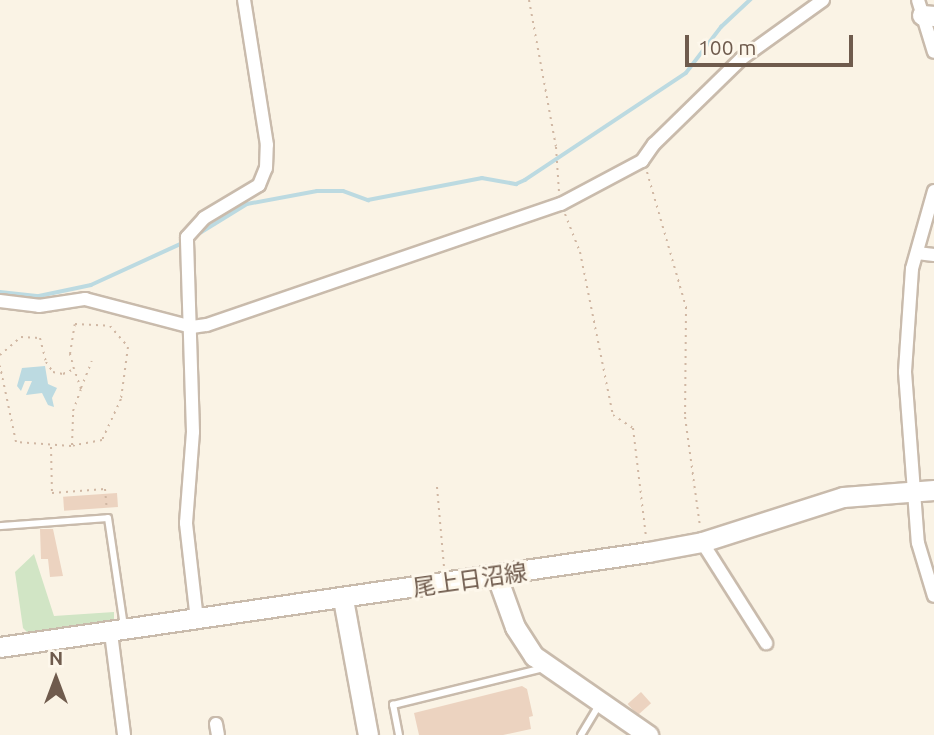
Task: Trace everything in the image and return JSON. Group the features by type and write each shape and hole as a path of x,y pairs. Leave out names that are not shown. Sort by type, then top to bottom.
{"main road":[{"name":"尾上日沼線","path":"0,647 497,577 648,552 702,542 844,497 925,491"},
{"path":"497,577 524,645 546,667 648,735"},
{"path":"342,599 368,735"}],"street":[{"path":"197,620 186,523 193,432 192,327 187,237 204,218 258,185 265,167 267,145 244,0"},
{"path":"0,302 39,306 85,299 192,327 561,204 642,161 654,144 741,59 821,1"},
{"path":"925,10 934,52"},
{"path":"934,191 917,253 905,321 905,372 925,491 918,543 934,596"},
{"path":"917,253 934,255"},
{"path":"702,542 766,643"},
{"path":"118,632 124,735"}],"lane":[{"path":"0,526 108,518 118,632"},
{"path":"400,735 393,705 538,673 546,667"},
{"path":"581,735 600,703"}],"path":[{"path":"529,0 556,147 561,204 580,252 613,415 633,428 648,552"},
{"path":"642,161 656,191 686,307 685,416 702,542"},
{"path":"0,366 16,442 71,446 102,440 121,399 128,347 110,326 75,324 70,354 81,389"},
{"path":"0,355 21,337 40,338 53,372 74,369"},
{"path":"71,446 73,411 92,361"},
{"path":"51,445 52,493 105,489 108,518"},
{"path":"437,487 445,584"}],"green space":[{"path":"34,554 54,616 114,612 114,624 28,633 23,628 15,572"}],"water":[{"path":"45,366 48,384 57,388 52,398 54,407 48,405 42,393 26,395 32,381 25,381 21,391 17,386 22,368"}],"building":[{"path":"117,493 118,507 64,511 63,497"},
{"path":"40,529 53,529 63,576 50,577 48,559 41,559"},
{"path":"522,686 527,689 533,716 529,717 531,729 503,735 419,735 414,713"},
{"path":"641,692 651,703 638,715 628,704"}],"waterway":[{"path":"195,236 247,204 317,191 343,191 368,200 482,178 516,184 686,73 721,27 750,0"},
{"path":"0,292 39,296 91,285 185,242"}]}
